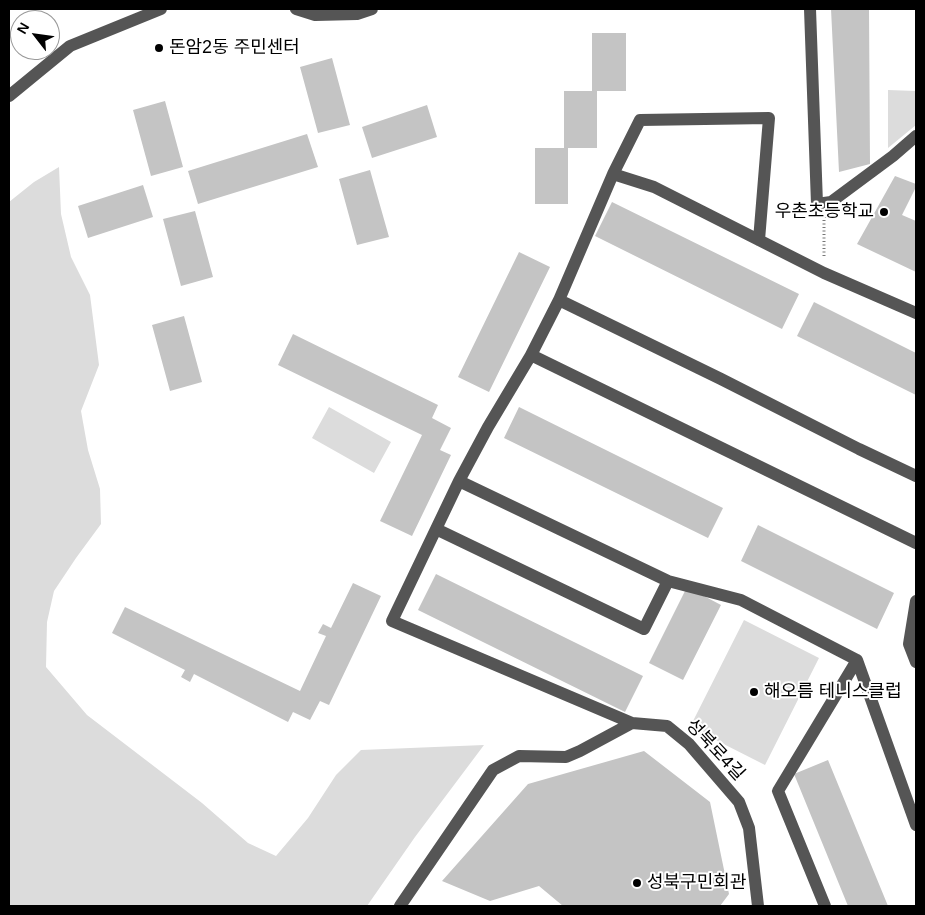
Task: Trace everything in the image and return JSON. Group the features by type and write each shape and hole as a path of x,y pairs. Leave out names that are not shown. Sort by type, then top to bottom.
{"street":[{"path":"9,96 70,46 162,9"},
{"path":"296,9 315,15 357,14 372,9"},
{"path":"810,9 817,204 831,202 916,136"},
{"path":"668,581 644,629 436,530 459,481 488,427 531,355 559,300 612,174 640,120 770,118 759,240"},
{"path":"612,174 654,186 824,273 916,313"},
{"path":"559,300 916,476"},
{"path":"531,355 916,543"},
{"path":"459,481 668,581 741,600 857,660 916,825"},
{"name":"성북로4길","path":"436,530 392,621 632,723 667,726 689,744 739,802 749,828 758,906"},
{"path":"916,601 909,644 916,662"},
{"path":"825,906 778,791 857,660"},
{"path":"400,906 493,770 519,756 566,757 632,723"}],"path":[{"path":"824,273 824,220 831,202"}],"shaded area":[{"path":"888,90 916,91 916,125 888,148"},
{"path":"59,167 61,214 71,257 90,295 99,365 81,411 88,450 100,489 101,524 54,591 47,622 46,667 87,715 202,803 248,843 276,856 308,818 336,775 361,750 484,745 415,837 367,906 9,906 9,202 34,182"},
{"path":"329,407 391,442 374,473 312,438"},
{"name":"해오름 테니스클럽","path":"744,620 819,658 765,765 690,727"}],"building":[{"path":"831,9 869,9 870,164 839,172"},
{"path":"592,33 626,33 626,91 597,91 597,148 568,148 568,204 535,204 535,148 564,148 564,91 592,91"},
{"path":"332,58 350,125 318,133 300,67"},
{"path":"165,101 183,167 151,176 133,110"},
{"path":"427,105 437,137 372,158 362,127"},
{"path":"307,134 318,167 198,204 188,171"},
{"path":"370,170 389,237 357,245 339,179"},
{"name":"우촌초등학교","path":"895,176 916,184 902,215 916,221 916,272 857,244"},
{"path":"143,185 153,217 88,238 78,206"},
{"path":"612,202 799,294 782,329 595,236"},
{"path":"195,211 213,277 181,286 163,219"},
{"path":"519,252 550,267 489,392 458,377"},
{"path":"814,302 916,353 916,395 797,336"},
{"path":"184,316 202,382 170,391 152,325"},
{"path":"293,334 438,405 432,418 451,428 440,450 451,455 412,536 380,521 422,435 278,365"},
{"path":"519,407 723,508 708,538 504,438"},
{"path":"758,525 894,593 877,629 741,561"},
{"path":"436,574 643,676 625,712 418,610"},
{"path":"353,583 381,596 329,705 320,701 310,720 293,712 288,722 194,674 190,682 181,677 185,670 112,633 125,607 300,691 326,636 318,633 323,624 331,628"},
{"path":"687,587 721,605 683,680 649,663"},
{"path":"644,751 710,802 729,894 720,906 563,906 539,886 490,901 442,881 528,784"},
{"path":"828,760 888,906 848,906 794,774"}],"place":[{"name":"돈암2동 주민센터","path":"159,48"},
{"name":"우촌초등학교","path":"884,212"},
{"name":"해오름 테니스클럽","path":"754,692"},
{"name":"성북구민회관","path":"637,883"}]}
